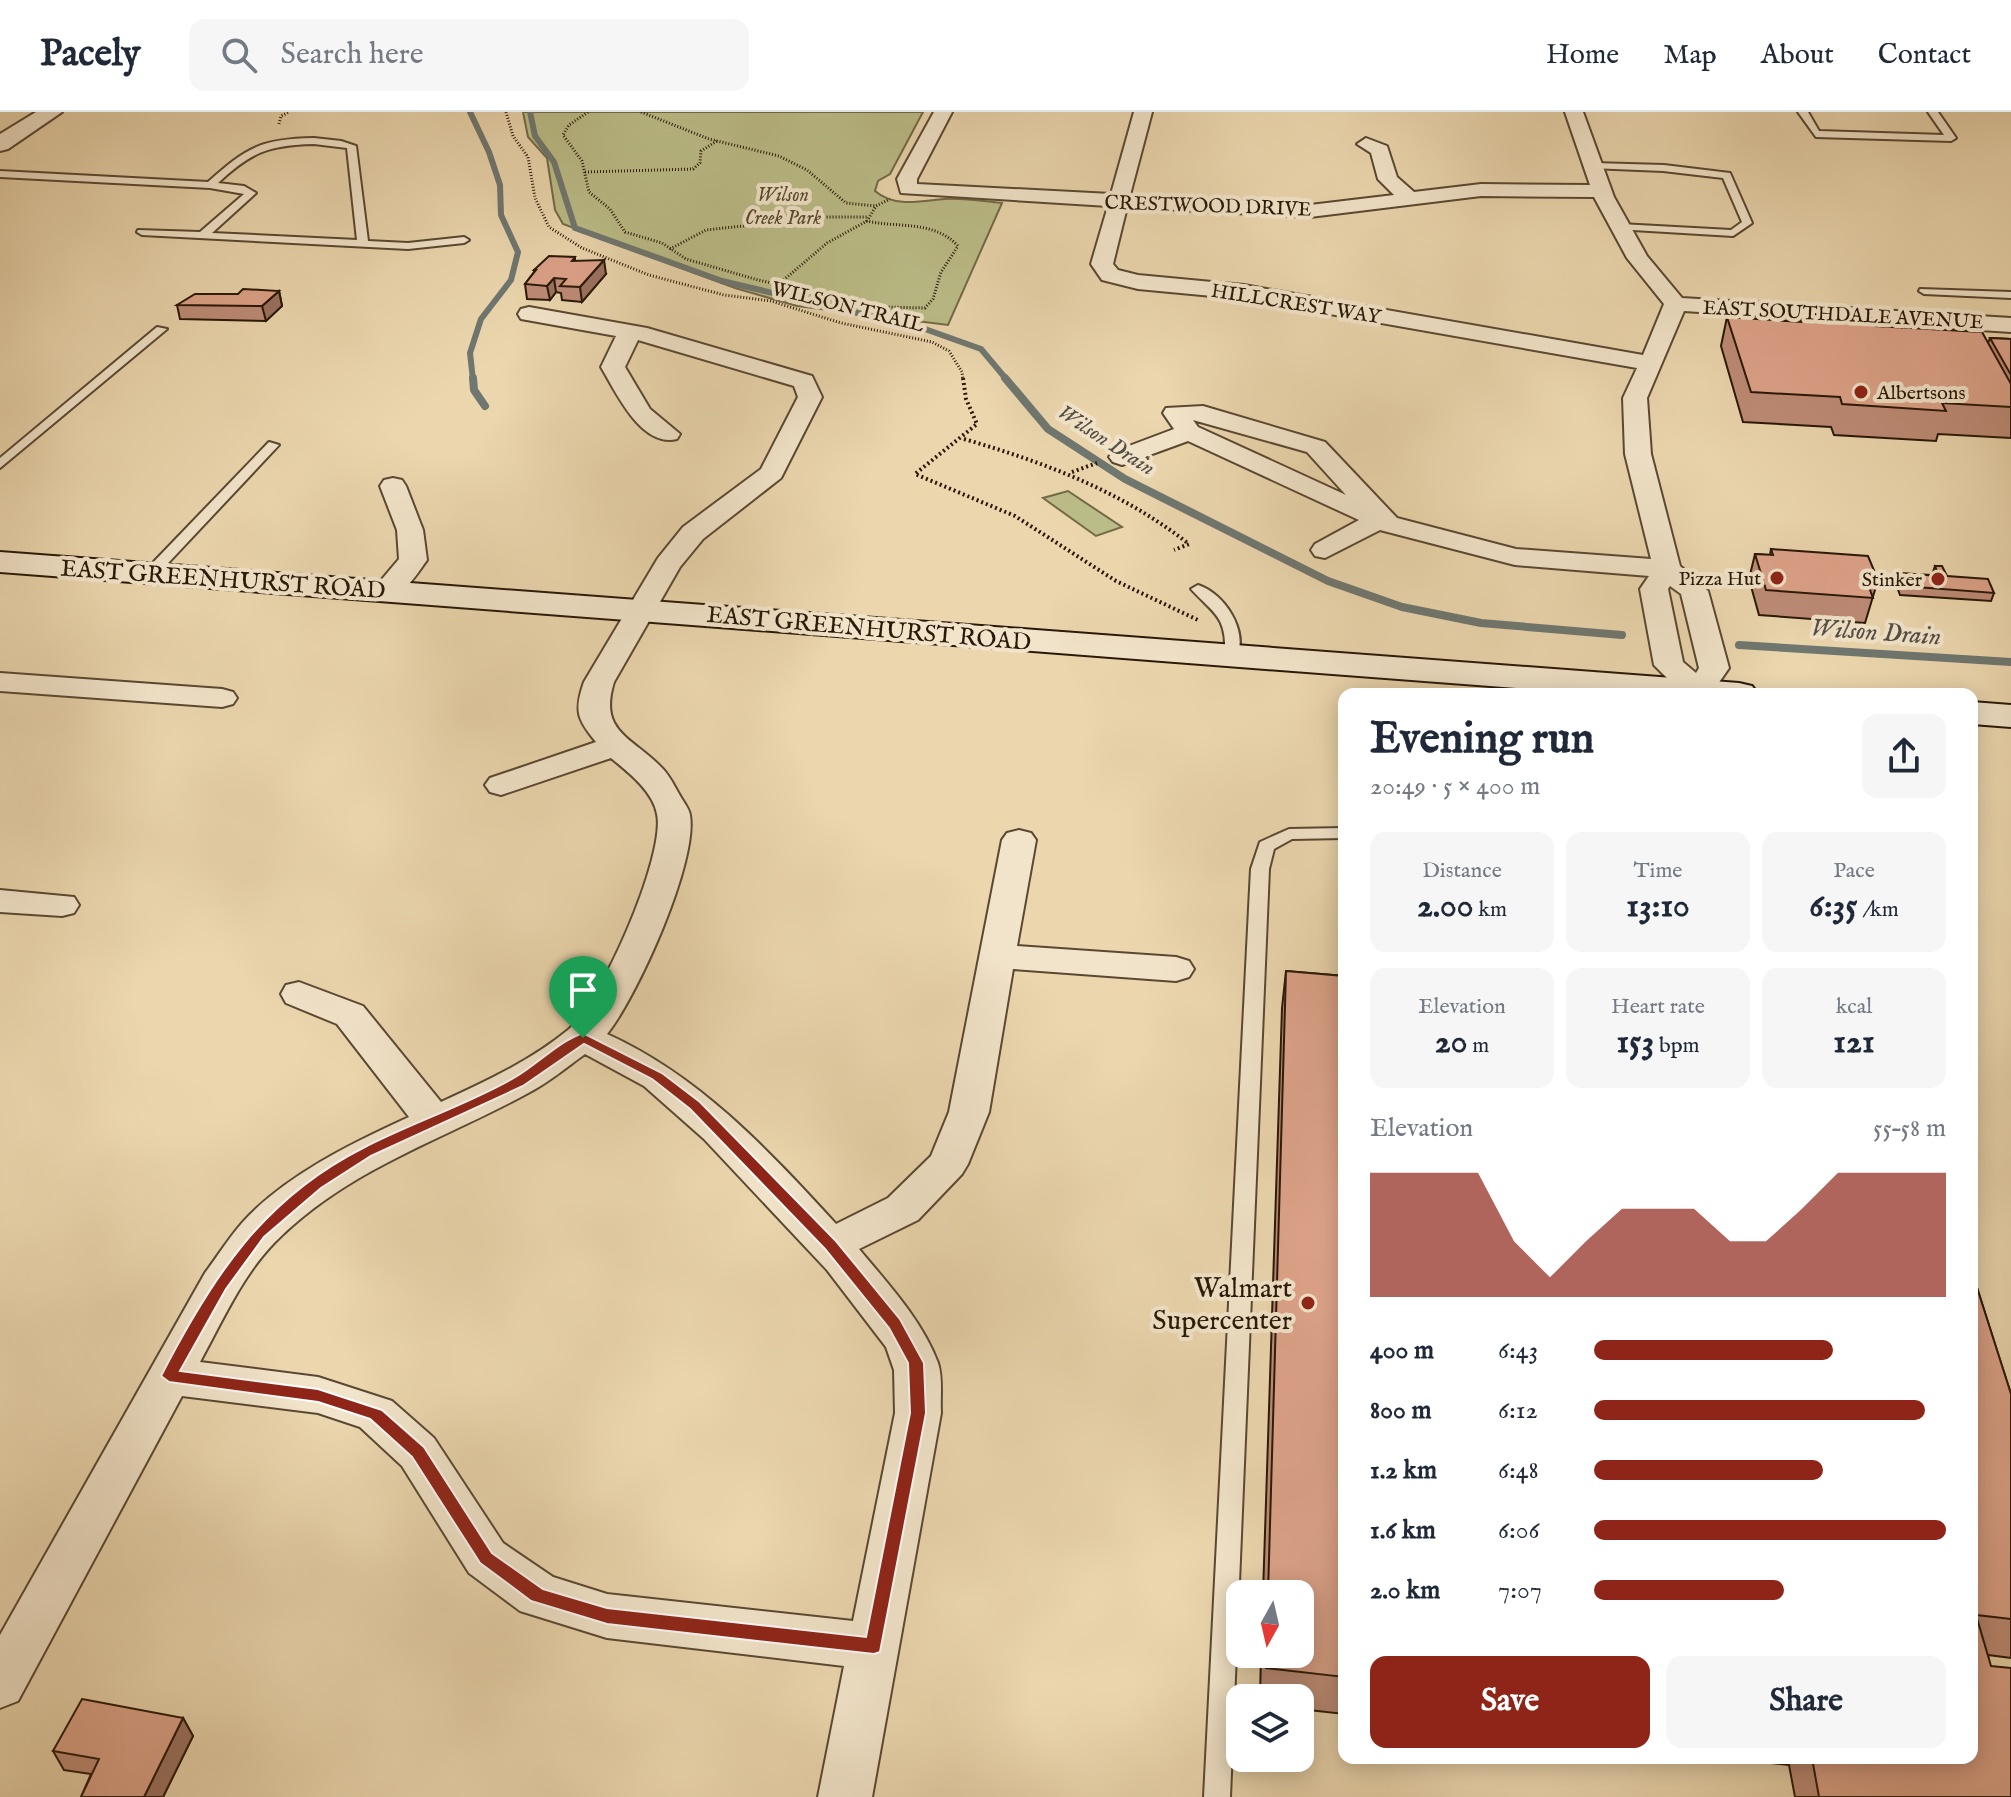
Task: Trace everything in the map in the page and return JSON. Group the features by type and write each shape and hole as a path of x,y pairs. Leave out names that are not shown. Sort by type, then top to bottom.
{"main road":[{"path":"0,144 51,112"},
{"name":"EAST GREENHURST ROAD","path":"0,562 642,610 1233,645 1668,688"},
{"path":"1978,713 2011,716"}],"street":[{"path":"908,189 907,179 943,112"},
{"name":"HILLCREST WAY","path":"1143,112 1102,264 1102,277 1244,292 1650,363"},
{"path":"1574,112 1602,191 1620,227 1638,258 1675,304 1635,398 1638,454 1667,569 1654,589 1669,665 1695,688"},
{"path":"1366,144 1380,150 1388,179 1410,199"},
{"name":"CRESTWOOD DRIVE","path":"908,189 1310,211 1499,189 1602,191"},
{"path":"1407,322 1422,297"},
{"name":"EAST SOUTHDALE AVENUE","path":"1675,304 1783,316 2011,325"},
{"path":"6,1660 220,1285 258,1233 328,1176 366,1153 518,1082 583,1038 608,1008 625,976 672,855 674,813 651,775 616,746 596,722 592,703 599,682 668,564 693,533 772,473 810,397 804,381 630,332 529,314"},
{"path":"630,332 613,367 641,414 668,434"},
{"path":"1384,522 1316,447 1203,413 1175,413 1189,432 1384,522 1515,557 1667,569 1694,591 1714,668 1700,688"},
{"path":"1122,457 1189,432"},
{"path":"386,591 413,560 410,530 393,486"},
{"path":"1325,550 1384,522"},
{"path":"0,682 222,698"},
{"path":"501,785 616,746"},
{"path":"830,1245 903,1209 948,1164 969,1112 1019,840"},
{"path":"0,901 62,905"},
{"path":"999,956 1176,969"},
{"path":"299,994 350,1015 434,1121"},
{"path":"583,1038 657,1076 695,1106 830,1245 895,1324 916,1363 918,1413 845,1797"},
{"path":"169,1376 318,1395 376,1414 418,1452 486,1558 538,1595 607,1616 874,1646"}],"lane":[{"path":"1803,112 1816,134 1951,138 1933,112"},
{"path":"210,185 249,152 267,147 319,141 351,146 363,243"},
{"path":"1593,166 1664,168 1727,175 1747,223 1733,233 1620,227"},
{"path":"0,174 210,185 241,188 251,193 203,235"},
{"path":"142,232 408,246 464,240"},
{"path":"1924,291 2011,295"},
{"path":"0,464 161,329"},
{"path":"150,574 273,445"},
{"path":"1198,589 1222,607 1233,645"},
{"path":"1217,1797 1260,869 1266,846 1289,834 1338,833"}],"path":[{"name":"WILSON TRAIL","path":"506,112 513,136 528,157 535,198 549,227 582,248 661,279 735,297 759,299 841,323 932,342 949,351 962,372 966,399 977,424 963,439"},
{"path":"588,112 569,125 563,135 578,153 589,192 610,209 620,229 670,249 686,259 884,307 918,309 930,305 941,271 957,250 955,241 932,230 867,219 811,218 706,230 670,249"},
{"path":"641,112 718,141 779,156 807,170 846,203 876,206"},
{"path":"585,172 693,169 700,163 701,151 718,141"},
{"path":"779,284 827,243 867,219 876,206 908,189"},
{"path":"1174,550 1189,544 1164,523 1071,472 963,439 919,468 915,474 1015,516 1116,581 1233,645"},
{"path":"1071,472 1085,467"}],"green space":[{"name":"Wilson Creek Park","path":"523,112 923,112 890,174 878,181 875,191 900,202 951,199 1002,203 948,325 797,306 735,288 563,224 555,210 547,158 528,137"},
{"path":"1068,491 1122,527 1096,536 1043,498"}],"building":[{"path":"549,256 575,257 572,261 604,260 580,287 560,286 566,279 554,278 547,286 525,284"},
{"path":"243,289 279,291 262,306 177,305 195,294 238,294"},
{"path":"1816,313 1871,316 1875,326 1982,332 2011,384 2011,407 1942,403 1946,411 1842,404 1840,397 1751,392 1727,317 1801,322 1799,318 1818,319"},
{"path":"1990,338 2011,339 2011,375"},
{"path":"1771,549 1868,556 1878,580 1866,579 1873,598 1766,590 1755,554 1773,555"},
{"path":"1935,566 1942,566 1947,576 1988,579 1994,593 1903,586 1898,573 1939,576"},
{"name":"Walmart Supercenter","path":"1286,971 1338,975 1338,1676 1266,1668 1314,1668 1314,1580 1268,1580"},
{"path":"1978,1291 2011,1394 2011,1619 1978,1615"},
{"path":"1978,1622 1991,1666 2011,1668 2011,1797 1819,1797 1813,1764 1978,1764"},
{"path":"82,1699 183,1718 144,1797 81,1797 99,1759 53,1751"}],"waterway":[{"path":"470,112 489,152 500,185 501,215 518,252 511,280 481,319 470,353 473,380"},
{"name":"Wilson Drain","path":"530,112 535,136 554,162 575,228 722,281 925,329 981,349 1007,380"},
{"path":"473,378 474,390 485,406"},
{"name":"Wilson Drain","path":"1005,378 1048,429 1125,479 1328,581 1402,607 1481,623 1622,635"},
{"name":"Wilson Drain","path":"1739,645 2011,662"}],"place":[{"name":"Albertsons","path":"1861,392"},
{"name":"Pizza Hut","path":"1777,578"},
{"name":"Stinker","path":"1938,579"},
{"name":"Walmart Supercenter","path":"1308,1303"}],"route":[{"path":"583,1038 657,1076 695,1106 830,1245 895,1324 916,1363 918,1413 874,1646 607,1616 538,1595 486,1558 418,1452 376,1414 318,1395 169,1376 220,1285 258,1233 316,1184 366,1153 518,1082 583,1038"}]}
